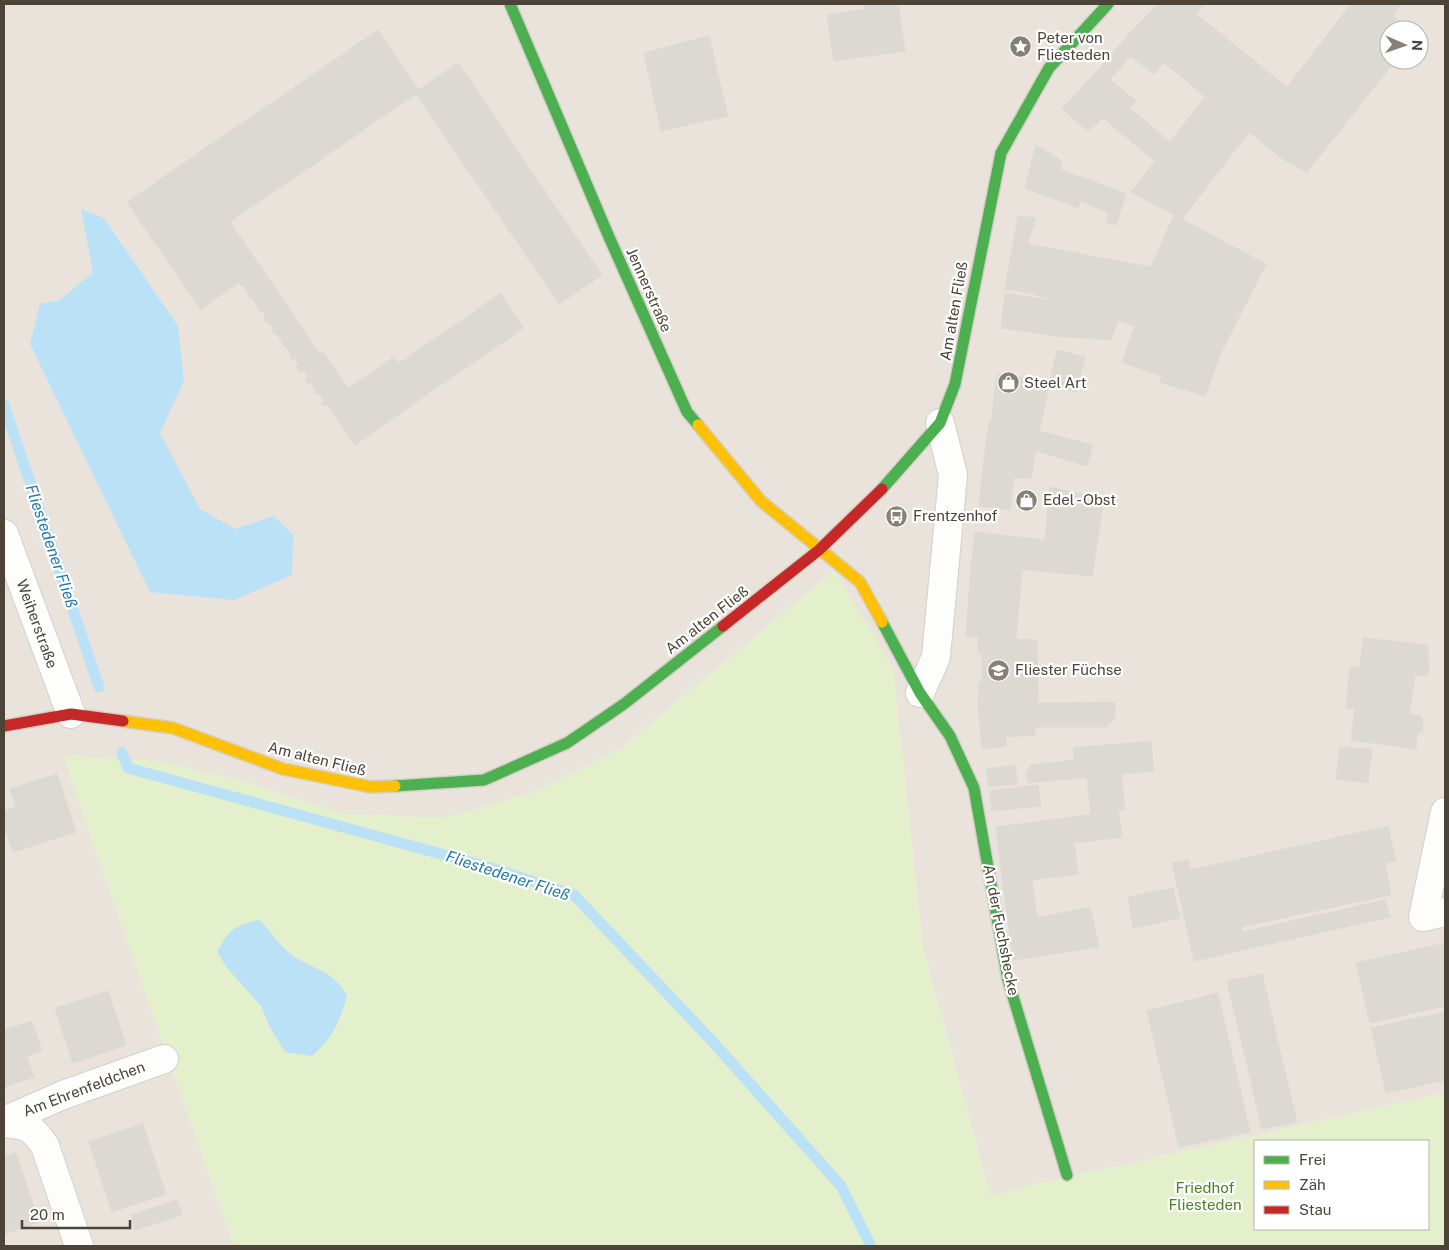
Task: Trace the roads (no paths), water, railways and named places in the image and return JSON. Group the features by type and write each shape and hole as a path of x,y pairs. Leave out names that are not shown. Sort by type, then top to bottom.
{"main road":[{"name":"Jennerstraße","path":"510,4 609,237 687,412 761,501 819,550"},
{"name":"Am alten Fließ","path":"4,726 71,714 173,728 283,769 371,788 484,780 576,738 624,704 819,550 870,502 940,423 956,384 982,240 1001,153 1048,68 1108,4"},
{"name":"An der Fuchshecke","path":"819,550 860,582 920,693 950,736 974,788 1008,980 1067,1175"}],"street":[{"path":"920,693 936,657 953,475 940,423"},
{"name":"Weiherstraße","path":"4,534 71,714"},
{"path":"1445,812 1423,917 1445,912"},
{"name":"Am Ehrenfeldchen","path":"4,1122 63,1095 164,1059"},
{"name":"Am Ehrenfeldchen","path":"4,1122 26,1125 36,1132 45,1146 79,1246"}],"water":[{"path":"81,209 104,218 178,326 184,381 160,433 200,509 235,529 274,516 293,535 292,575 234,600 150,592 30,344 40,304 60,300 93,272"},
{"path":"259,920 286,950 335,980 347,996 341,1014 330,1036 312,1056 285,1052 270,1028 261,1006 227,968 217,952 233,929"}],"waterway":[{"name":"Fliestedener Fließ","path":"4,405 99,687"},
{"name":"Fliestedener Fließ","path":"122,753 128,768 492,868 574,895 713,1042 841,1186 871,1246"}],"place":[{"name":"Peter von Fliesteden","path":"1021,47"},
{"name":"Steel Art","path":"1008,383"},
{"name":"Edel - Obst","path":"1027,500"},
{"name":"Frentzenhof","path":"897,516"},
{"name":"Fliester Füchse","path":"999,670"}],"park label":[{"name":"Friedhof Fliesteden","path":"1205,1196"}]}
